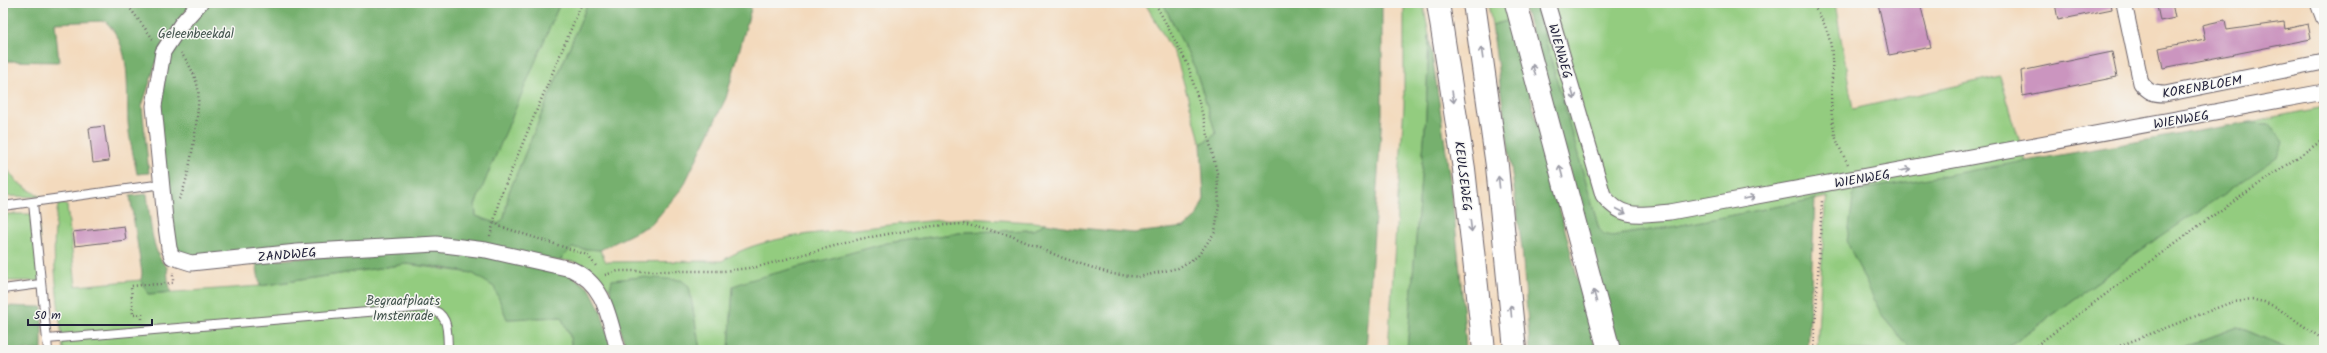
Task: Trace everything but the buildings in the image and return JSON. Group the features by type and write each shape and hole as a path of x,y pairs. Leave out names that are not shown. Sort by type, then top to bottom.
{"highway":[{"name":"KEULSEWEG","path":"1438,3 1464,169 1484,350"},
{"path":"1474,3 1497,166 1515,350"},
{"path":"1516,3 1609,350"}],"street":[{"path":"172,258 165,219 163,184 154,106 167,46 200,3"},
{"name":"WIENWEG","path":"1547,3 1603,194 1621,212 1634,215 1670,212 1822,185 2324,92"},
{"name":"KORENBLOEM","path":"2124,3 2141,83 2146,90 2155,94 2165,94 2324,62"},
{"path":"2318,3 2324,19"},
{"name":"ZANDWEG","path":"172,258 191,263 297,252 436,244 486,250 571,268 584,275 594,284 602,298 618,350"}],"lane":[{"path":"3,206 163,184"},
{"path":"33,203 40,284 48,350"},
{"path":"3,289 40,284"},
{"path":"47,339 427,307 438,310 444,316 448,350"}],"path":[{"path":"126,3 167,46 189,63 198,89 192,148 186,179 181,196 165,219"},
{"path":"582,3 500,197 494,221 500,226 587,255 598,268 599,274 594,284"},
{"path":"594,284 606,274 618,271 724,271 757,268 860,239 933,226 963,224 1009,235 1063,258 1112,274 1139,277 1178,268 1198,256 1215,232 1218,203 1217,173 1205,123 1188,65 1156,3"},
{"path":"1811,3 1825,24 1830,36 1833,61 1834,130 1836,141 1855,179"},
{"path":"2030,350 2201,224 2324,139"},
{"path":"1814,350 1822,185"},
{"path":"142,332 142,314 133,315 131,286 173,283 172,258"},
{"path":"2109,350 2232,302 2245,300 2264,302 2276,307 2324,340"}],"green space":[{"path":"3,3 192,3 163,42 142,106 149,173 137,174 130,141 124,55 114,31 105,21 55,23 59,62 3,61"},
{"name":"Geleenbeekdal","path":"207,3 560,3 475,205 476,216 499,224 504,218 509,192 588,3 750,3 751,9 726,98 683,187 652,224 600,250 572,248 559,261 488,247 183,257 172,247 155,161 166,61"},
{"path":"560,3 588,3 509,192 504,218 499,224 476,216 475,205 502,136"},
{"path":"1145,3 1163,3 1195,68 1216,134 1201,144 1177,59"},
{"path":"1163,3 1382,3 1382,114 1366,350 729,350 733,286 750,280 887,243 966,232 1033,230 1046,223 1069,227 1134,233 1185,227 1196,217 1204,199 1201,144 1216,134 1195,68"},
{"path":"1404,3 1423,3 1429,35 1426,116 1407,350 1388,350 1404,105"},
{"path":"1488,3 1507,3 1511,20 1492,25"},
{"path":"1523,3 1535,3 1599,229 1604,234 1612,236 1677,226 1815,199 1808,350 1619,350"},
{"path":"1535,3 1835,3 1853,109 2000,76 2026,162 1854,191 1882,316 1911,350 1817,350 1825,206 1828,197 1677,226 1612,236 1604,235 1599,229"},
{"path":"1511,20 1596,350 1530,350 1522,248 1492,25"},
{"path":"1429,35 1451,192 1460,271 1466,350 1407,350 1426,116"},
{"path":"2324,107 2324,350 2292,350 2238,327 2175,350 2005,350 2134,255 2269,124 2244,123"},
{"path":"2244,123 2269,124 2284,142 2278,157 2134,255 2005,350 1911,350 1882,316 1847,242 1854,191"},
{"path":"3,141 5,143 6,163 13,177 25,187 42,197 3,196"},
{"path":"147,194 154,244 162,261 167,267 171,292 148,294 141,280 142,273 130,196"},
{"name":"Begraafplaats Imstenrade","path":"59,201 67,206 76,286 141,280 148,294 260,286 406,264 472,273 495,287 507,319 561,317 570,336 572,350 63,350 54,257 54,238"},
{"path":"3,214 38,214 42,281 3,281"},
{"path":"968,218 1046,223 1033,230 966,232 887,243 733,286 729,350 700,350 689,286 641,277 612,280 610,290 594,273 582,265 575,262 559,261 572,248 600,250 606,262 722,261 753,246 790,237"},
{"path":"423,248 557,265 590,289 601,311 612,350 572,350 570,336 561,317 507,319 494,287 472,273 406,264 260,286 256,262"},
{"path":"641,277 681,280 689,286 700,350 626,350 610,290 612,280"},
{"path":"3,306 42,307 42,350 3,350"},
{"path":"2238,327 2292,350 2175,350"}]}
